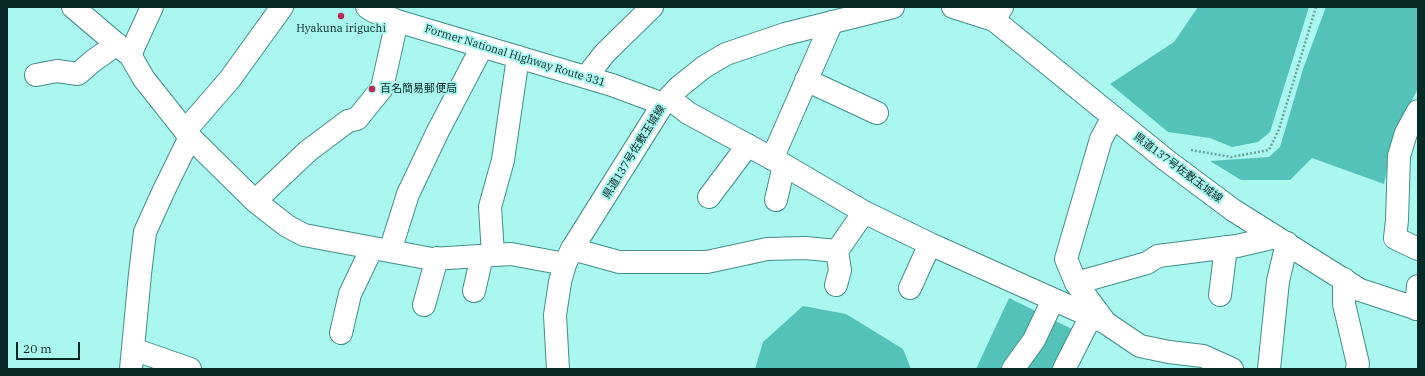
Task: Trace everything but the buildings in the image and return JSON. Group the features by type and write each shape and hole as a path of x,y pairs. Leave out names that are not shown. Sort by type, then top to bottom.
{"street":[{"path":"73,7 123,50 188,134 255,201 287,226 304,235 432,259 511,254 569,256 619,262 707,262 767,249 806,248 837,251"},
{"path":"36,75 57,71 78,74 92,61 123,50 152,7"},
{"path":"190,369 132,359 146,232 188,134 282,7"},
{"name":"Former National Highway Route 331","path":"367,7 373,11 397,20 482,47 666,101 748,145 864,212 930,244 1098,320"},
{"path":"586,77 605,53 652,7"},
{"name":"県道137号佐敷玉城線","path":"558,369 555,315 560,282 569,256 666,101 679,87 704,67 726,54 785,34 893,7"},
{"name":"県道137号佐敷玉城線","path":"952,7 998,13 1113,117 1156,152 1233,210 1360,290 1417,309"},
{"path":"255,201 308,151 348,121 357,119 382,88 397,20"},
{"path":"776,200 778,162 806,80 832,22"},
{"path":"341,333 350,294 381,250 438,131 482,47"},
{"path":"474,291 488,256 490,207 503,160 518,57"},
{"path":"806,80 877,113"},
{"path":"1418,111 1406,133 1399,156 1395,238 1418,249"},
{"path":"1113,117 1101,139 1066,259 1076,283 1098,320 1140,346 1169,352 1202,356 1232,369"},
{"path":"708,197 748,145"},
{"path":"836,285 840,270 837,251 864,212"},
{"path":"1076,283 1147,263 1158,256 1282,240 1270,369"},
{"path":"910,288 930,244"},
{"path":"1220,296 1226,247"},
{"path":"424,305 437,258"},
{"path":"1344,279 1344,304 1358,364 1357,369"},
{"path":"1417,309 1418,286"},
{"path":"1013,369 1034,340 1053,300"},
{"path":"1064,369 1098,320"}],"path":[{"path":"1156,152 1185,148 1231,157 1269,150 1279,129 1316,7"}],"shaded area":[{"path":"1198,7 1309,7 1270,132 1258,142 1232,147 1210,138 1168,132 1110,84 1174,42"},
{"path":"1326,7 1418,7 1418,88 1394,138 1384,184 1312,158 1290,180 1241,180 1210,161 1269,157 1280,147 1303,69"},
{"path":"1009,298 1072,329 1054,369 976,369"},
{"path":"803,306 846,314 903,349 911,369 755,369 763,342"}],"place":[{"name":"Hyakuna iriguchi","path":"341,16"},
{"name":"百名簡易郵便局","path":"372,89"}]}
